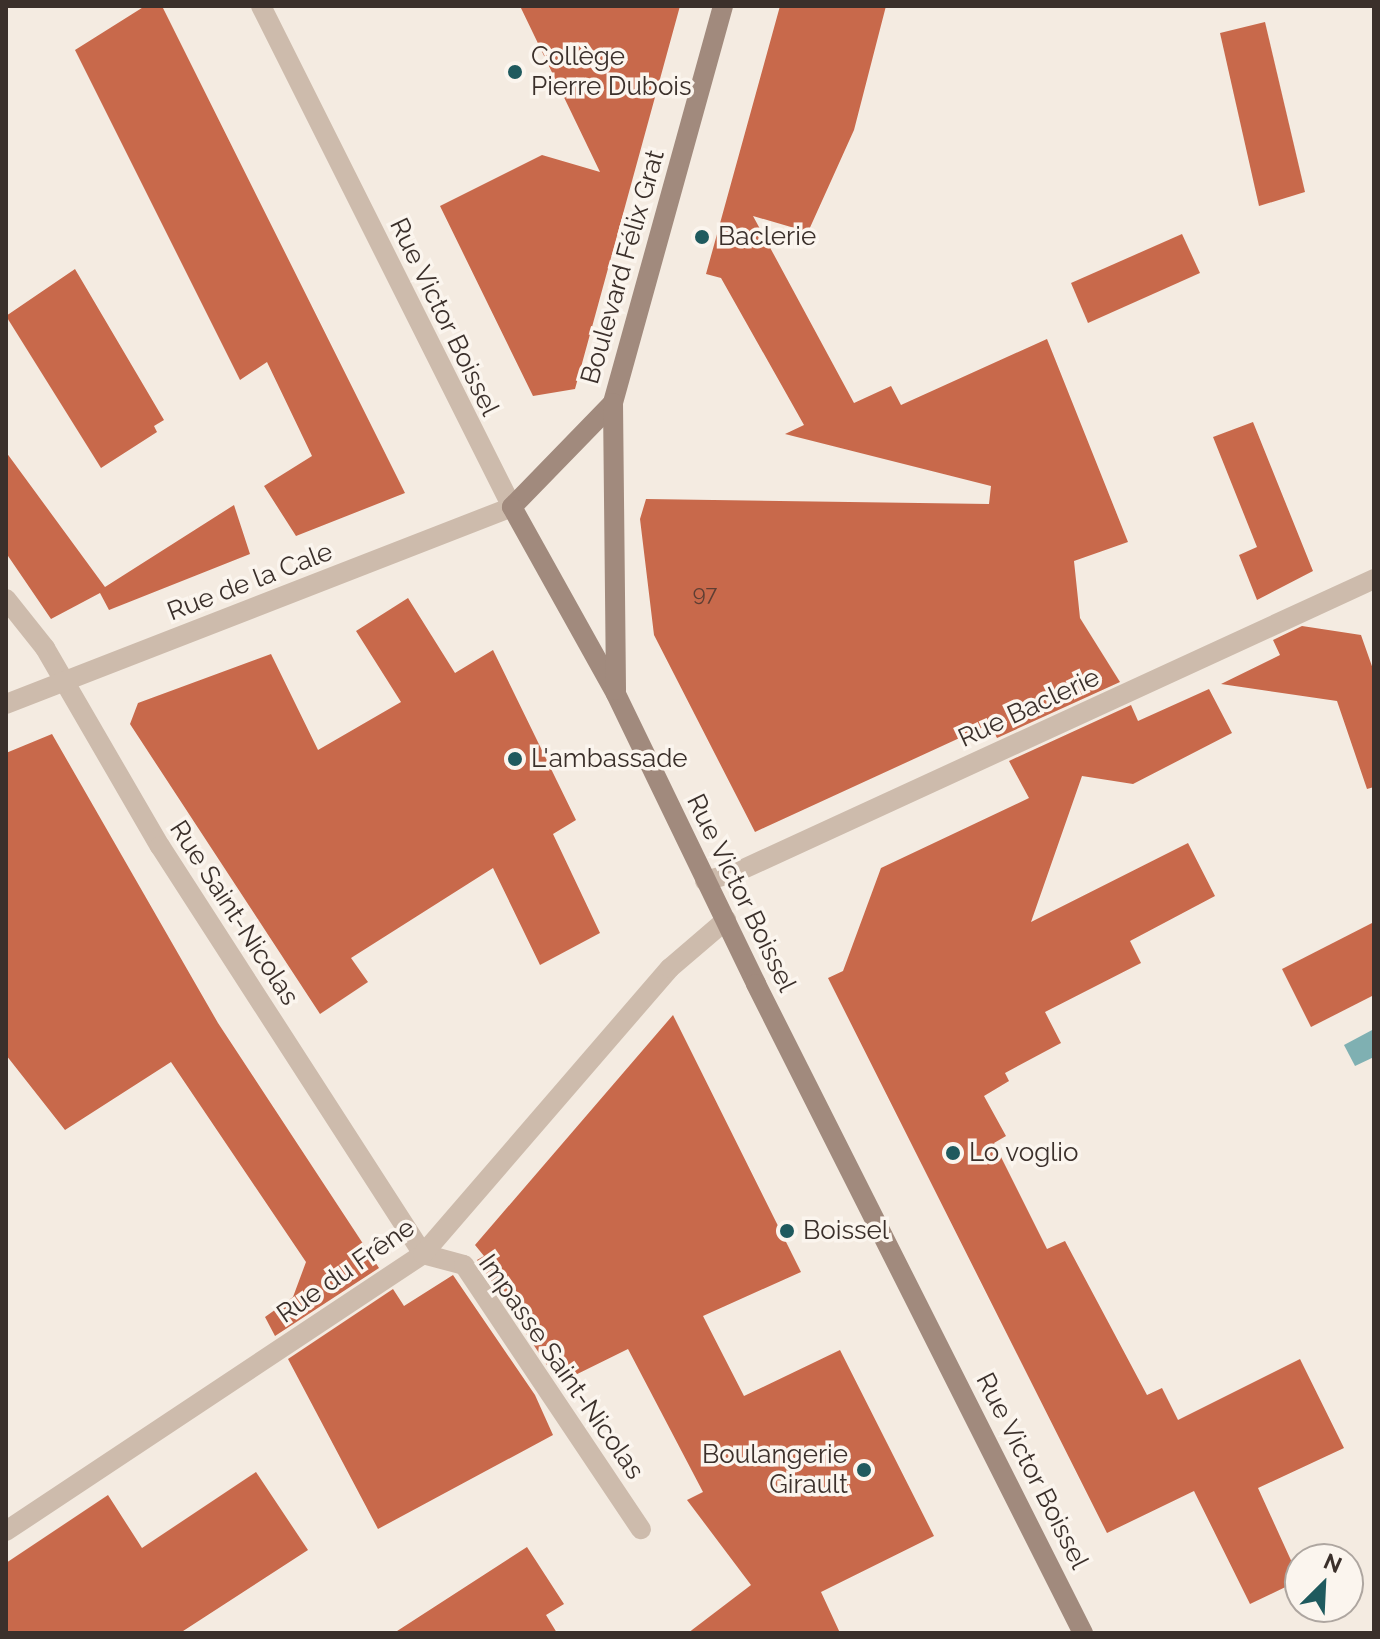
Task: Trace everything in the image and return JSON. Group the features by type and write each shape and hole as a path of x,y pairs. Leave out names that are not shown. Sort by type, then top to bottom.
{"main road":[{"name":"Boulevard Félix Grat","path":"512,507 613,403 723,6"},
{"path":"613,403 616,694"},
{"name":"Rue Victor Boissel","path":"512,507 616,694 705,881 1083,1633"}],"street":[{"name":"Rue Victor Boissel","path":"261,6 512,507"},
{"name":"Rue de la Cale","path":"6,704 512,507"},
{"name":"Rue Baclerie","path":"705,881 739,871 1374,579"},
{"name":"Rue Saint-Nicolas","path":"6,599 45,648 160,846 423,1254"},
{"name":"Rue du Frêne","path":"6,1531 423,1254 670,968 726,920"},
{"name":"Impasse Saint-Nicolas","path":"423,1254 464,1265 641,1529"}],"water":[{"path":"1374,1029 1374,1057 1355,1066 1344,1045"}],"building":[{"path":"145,6 162,6 405,493 296,536 264,486 312,456 267,362 240,380 75,50"},
{"path":"520,6 680,6 575,389 533,396 440,206 542,155 600,172"},
{"path":"780,6 886,6 854,130 808,232 753,216 854,403 891,386 901,405 1047,339 1128,542 1074,561 1080,618 1120,682 997,738 990,724 755,832 654,635 640,519 646,499 989,504 991,486 785,434 804,425 721,278 706,274"},
{"path":"1265,22 1305,192 1259,206 1220,33"},
{"path":"1182,234 1200,273 1088,323 1071,283"},
{"path":"75,269 164,420 154,426 157,432 101,468 6,316"},
{"path":"1253,422 1313,571 1257,600 1239,555 1257,547 1213,437"},
{"path":"6,452 105,587 234,505 250,554 109,610 100,593 51,619 6,553"},
{"path":"408,598 455,673 493,650 576,820 553,834 600,933 540,965 493,868 351,958 368,982 320,1014 130,724 138,703 271,654 318,750 401,702 356,631"},
{"path":"1302,626 1361,635 1374,672 1374,787 1367,789 1337,701 1221,684 1280,655 1273,640"},
{"path":"1209,689 1232,733 1133,784 1082,776 1031,922 1188,843 1215,896 1130,941 1141,963 1045,1012 1061,1043 1005,1073 1009,1081 984,1096 1006,1136 994,1143 1047,1249 1065,1241 1147,1395 1162,1388 1178,1420 1300,1359 1344,1448 1258,1488 1284,1545 1284,1588 1250,1604 1194,1491 1107,1533 828,978 843,971 881,868 1029,798 1009,761 1131,705 1138,721"},
{"path":"52,734 218,1023 379,1268 275,1336 265,1317 293,1297 306,1262 171,1062 65,1130 6,1055 6,753"},
{"path":"1374,922 1374,995 1311,1027 1282,969"},
{"path":"673,1015 801,1272 703,1316 744,1396 840,1350 934,1536 821,1592 840,1633 688,1633 751,1585 687,1500 703,1492 628,1349 559,1383 477,1260 484,1256 475,1245"},
{"path":"453,1275 535,1395 553,1435 378,1529 288,1359 393,1289 404,1306"},
{"path":"256,1472 308,1550 180,1633 6,1633 6,1563 108,1495 142,1548"},
{"path":"527,1547 564,1604 546,1615 557,1633 394,1633"}],"place":[{"name":"Collège Pierre Dubois","path":"515,72"},
{"name":"Baclerie","path":"702,237"},
{"name":"L'ambassade","path":"515,759"},
{"name":"Lo voglio","path":"953,1153"},
{"name":"Boissel","path":"787,1231"},
{"name":"Boulangerie Girault","path":"864,1470"}]}
